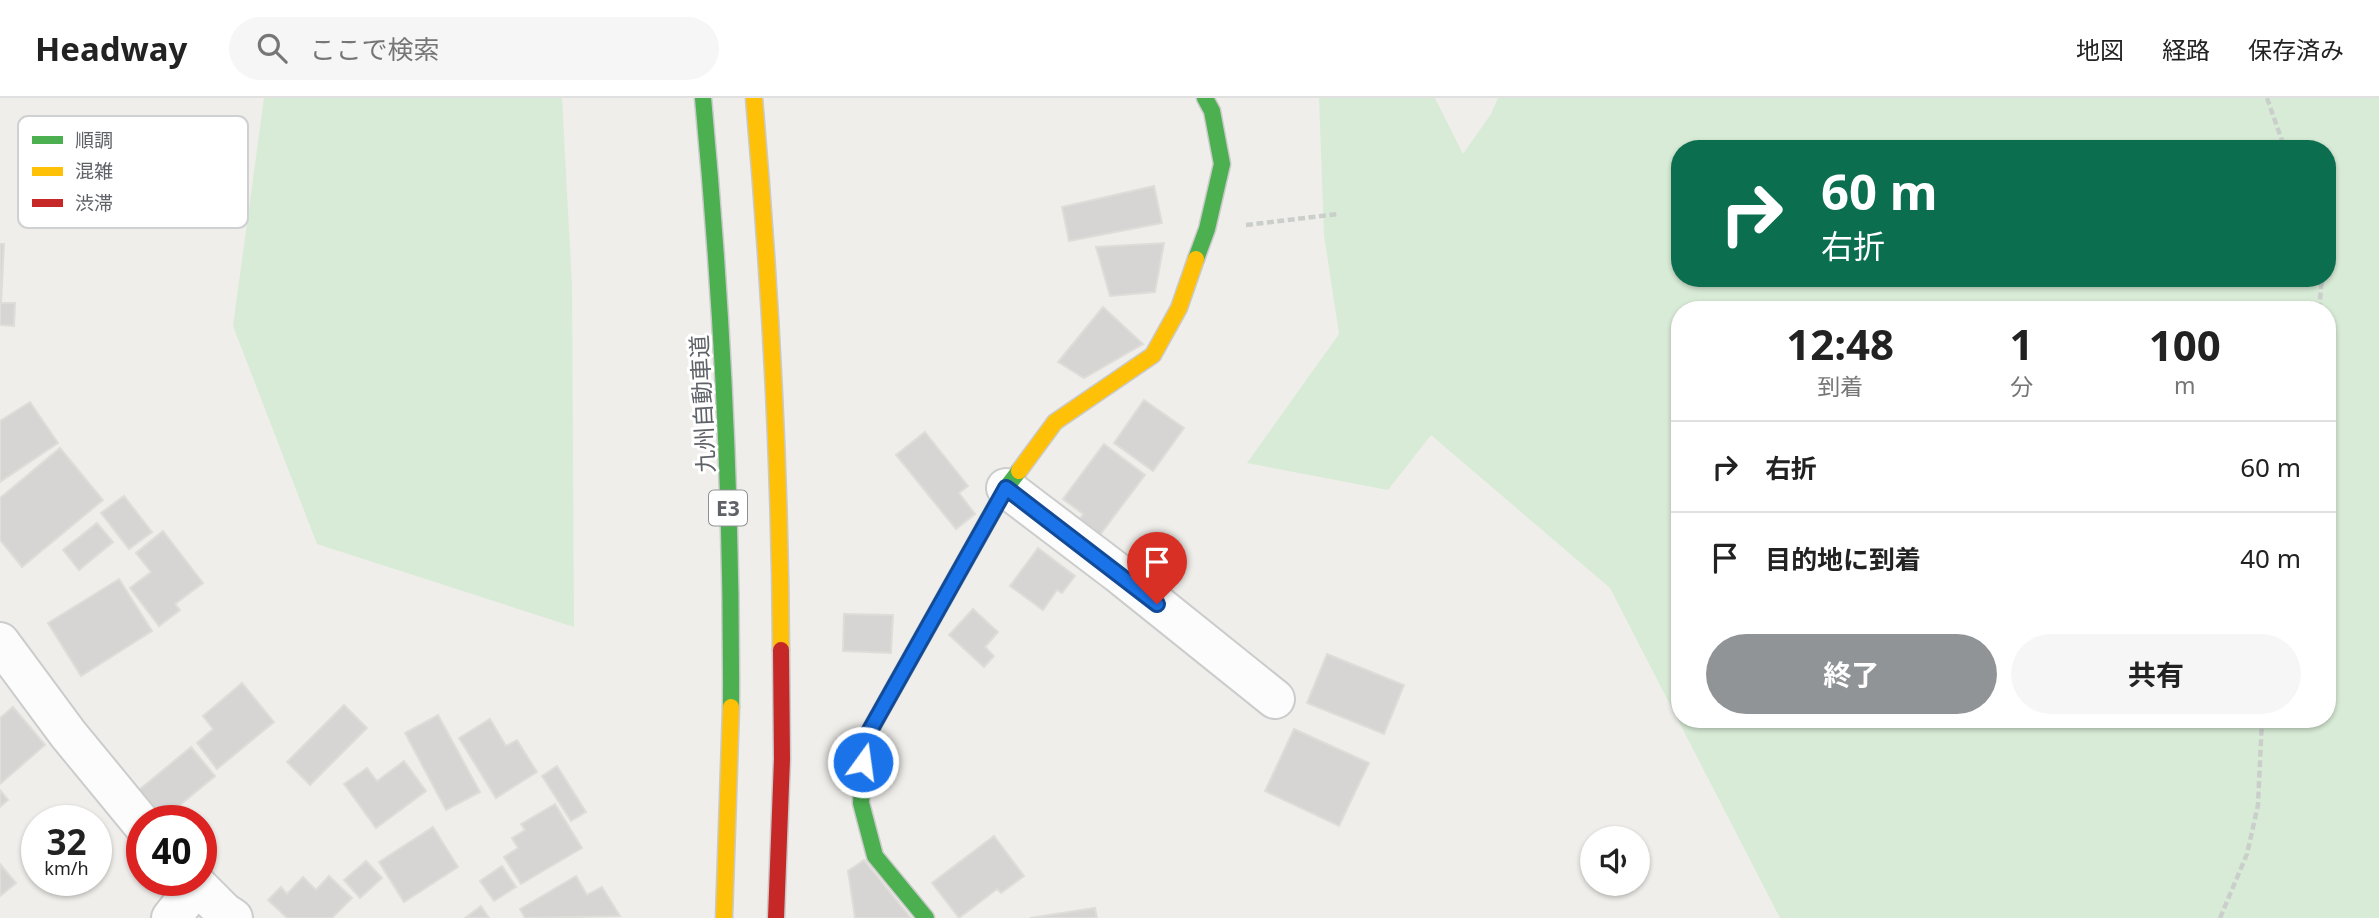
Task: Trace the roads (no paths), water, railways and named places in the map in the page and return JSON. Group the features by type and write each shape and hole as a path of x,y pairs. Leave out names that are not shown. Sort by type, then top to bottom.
{"main road":[{"name":"九州自動車道","path":"703,98 718,245 728,478 731,706 724,918"},
{"name":"E3","path":"754,98 767,237 779,474 782,709 776,918"},
{"path":"926,918 876,856 861,803 864,741 1006,488 1055,422 1153,355 1179,308 1207,229 1223,164 1212,111 1205,98"}],"street":[{"path":"1006,488 1118,573 1275,699"},
{"path":"0,642 68,734 126,805"},
{"path":"171,918 186,896"},
{"path":"208,896 233,918"}]}
